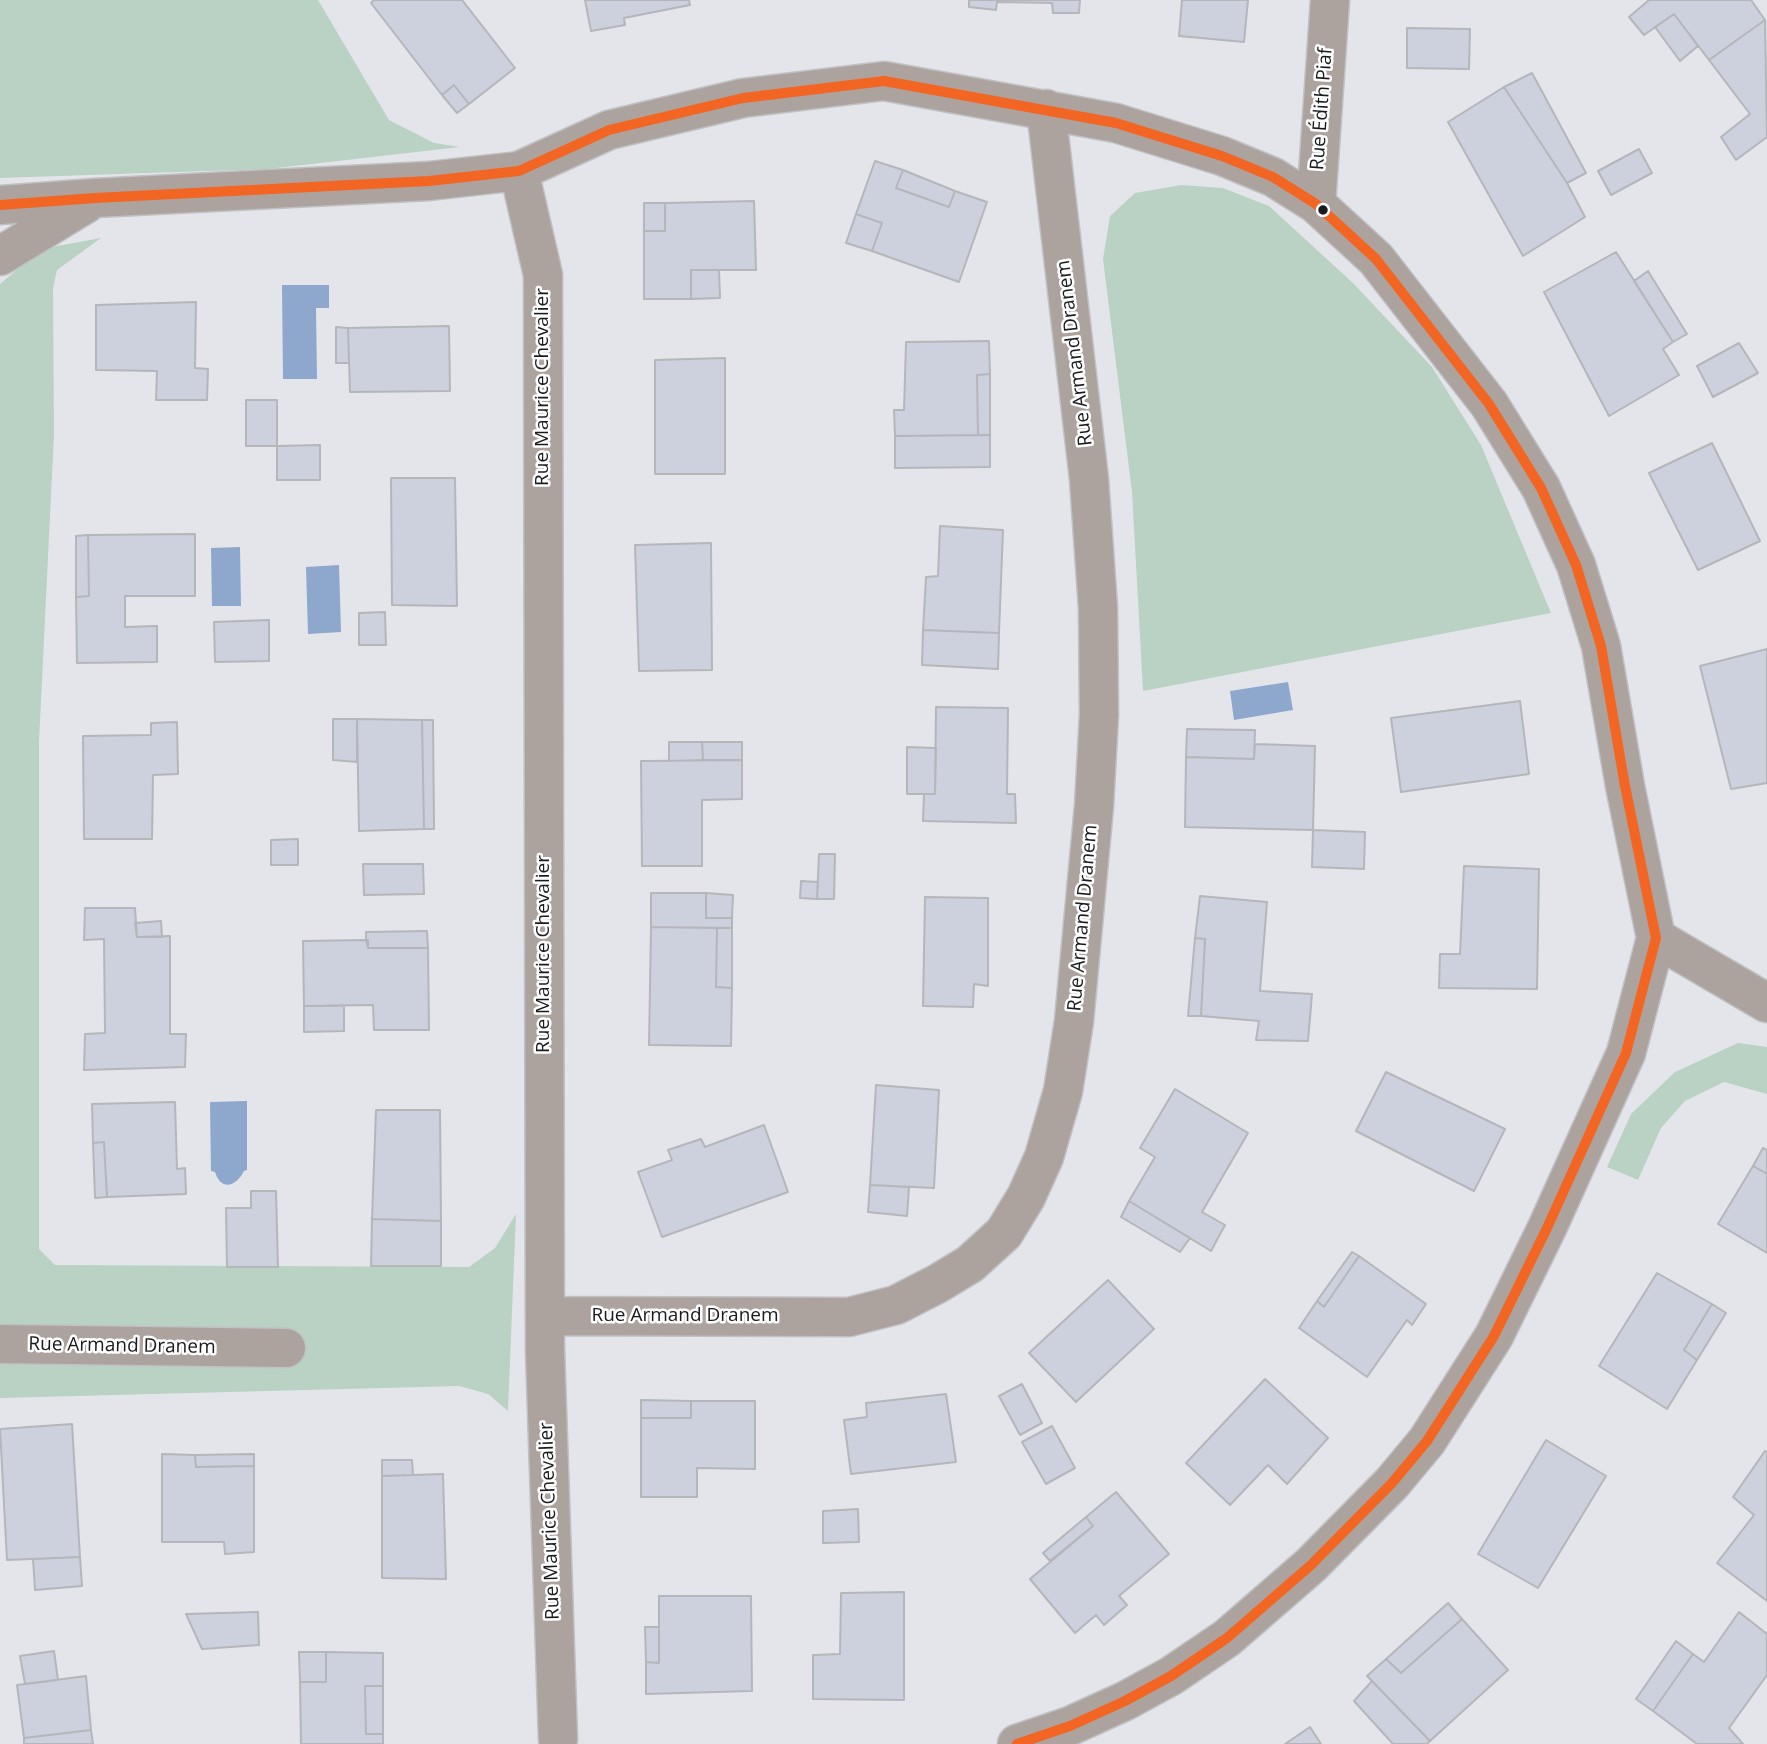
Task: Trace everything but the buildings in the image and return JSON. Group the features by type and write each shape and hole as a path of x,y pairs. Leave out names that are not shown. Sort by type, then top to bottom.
{"street":[{"name":"Rue Édith Piaf","path":"1315,204 1330,0"},
{"path":"0,205 429,181 519,171 609,130 743,98 884,81 1116,123 1222,156 1273,177 1315,204 1376,259 1489,404 1541,488 1576,565 1601,646 1625,786 1656,938 1626,1054 1494,1336 1427,1441 1356,1522 1227,1638 1171,1676 1070,1726 1017,1744"},
{"name":"Rue Armand Dranem","path":"545,1316 849,1317 897,1305 970,1264 1004,1233 1026,1196 1044,1157 1063,1091 1074,1021 1094,806 1099,715 1098,608 1089,479 1046,109"},
{"name":"Rue Maurice Chevalier","path":"519,171 543,275 545,1316 561,1742"},
{"path":"0,256 95,198"},
{"path":"1656,938 1767,1003"},
{"name":"Rue Armand Dranem","path":"0,1344 286,1348"}],"green space":[{"path":"0,0 318,0 389,120 434,143 460,147 268,169 0,178"},
{"path":"1181,185 1223,188 1269,206 1354,284 1432,367 1481,445 1551,613 1143,691 1132,492 1103,259 1110,216 1135,193"},
{"path":"101,238 57,270 53,288 54,434 39,742 39,1249 55,1265 469,1267 495,1248 516,1214 508,1411 488,1394 459,1386 0,1398 0,284 41,249"},
{"path":"1738,1043 1767,1047 1767,1094 1724,1082 1685,1101 1661,1128 1638,1180 1607,1167 1631,1114 1675,1072"}],"water":[{"path":"282,285 329,285 329,308 316,308 317,379 283,379"},
{"path":"240,547 241,606 212,606 211,548"},
{"path":"339,565 341,632 308,634 306,567"},
{"path":"1288,682 1293,710 1234,720 1230,691"},
{"path":"247,1101 247,1170 229,1185 221,1182 215,1172 211,1171 210,1102"}],"transit line":[{"path":"0,205 429,181 519,171 609,130 743,98 884,81 1116,123 1222,156 1273,177 1316,204 1376,259 1489,404 1541,488 1576,565 1601,646 1625,786 1656,938 1626,1053 1547,1228 1494,1336 1427,1441 1392,1483 1311,1565 1227,1638 1171,1676 1125,1701 1070,1726 1017,1744"}]}
